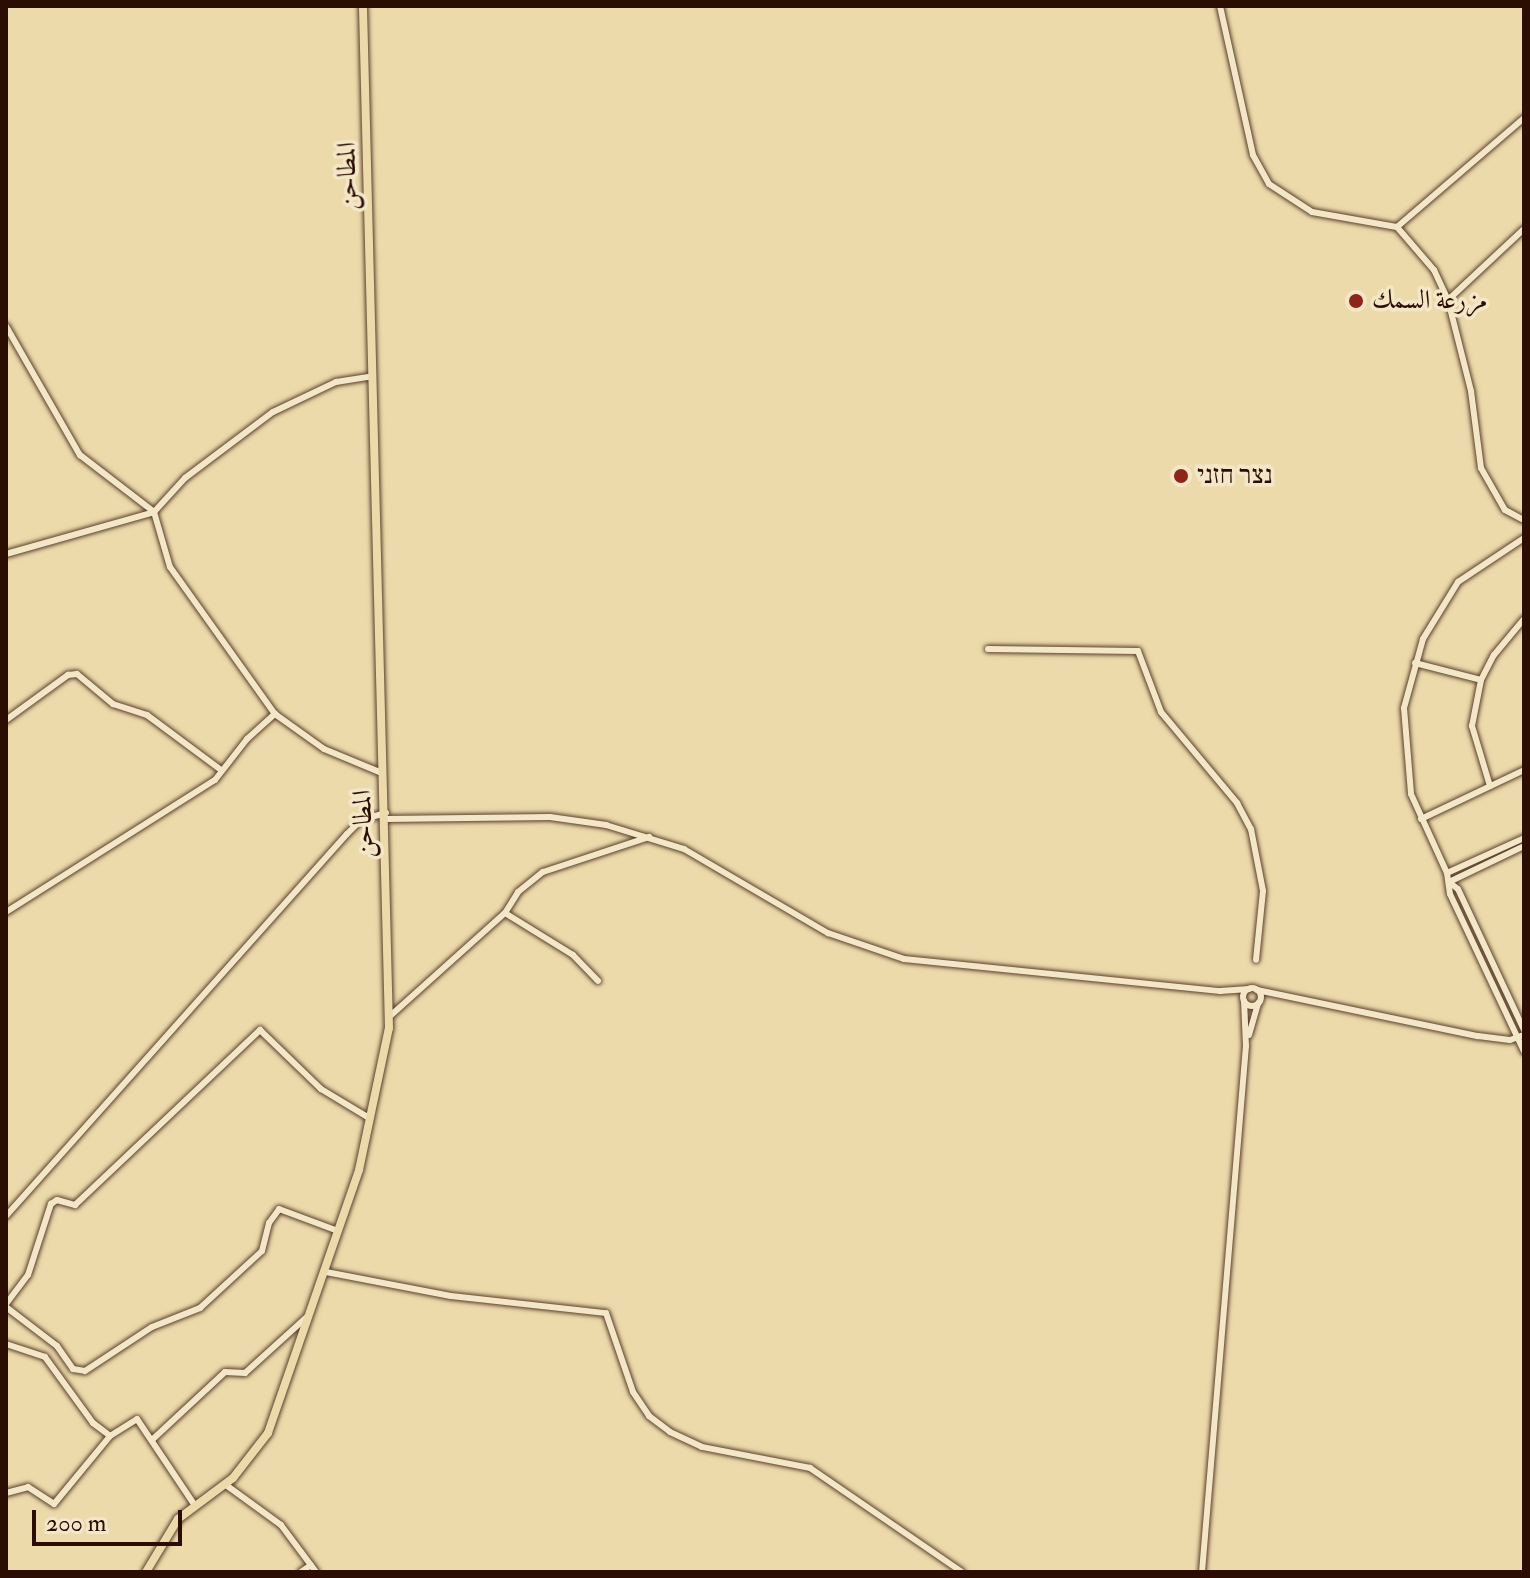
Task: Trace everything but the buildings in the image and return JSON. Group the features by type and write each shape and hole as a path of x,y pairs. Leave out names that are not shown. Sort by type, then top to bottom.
{"main road":[{"name":"المطاحن","path":"146,1572 165,1536 194,1504 226,1485 268,1433 338,1231 369,1118 389,1017 363,6"}],"street":[{"path":"1220,6 1253,155 1269,184 1312,212 1397,227 1434,270 1448,300 1471,391 1481,468 1505,510 1524,520"},
{"path":"1397,227 1524,118"},
{"path":"1448,300 1524,229"},
{"path":"6,326 80,455 154,512 170,567 275,714 323,749 382,773"},
{"path":"6,554 154,512 185,478 273,412 336,382 372,376"},
{"path":"1524,538 1458,582 1415,663 1404,708 1405,760 1421,819 1522,1034 1524,1051"},
{"path":"1490,786 1472,726 1481,680 1494,655 1524,619"},
{"path":"988,649 1138,651 1161,712 1237,803 1251,829 1263,891 1256,960"},
{"path":"1415,663 1481,680"},
{"path":"6,720 68,675 77,674 113,704 124,704 158,723 221,770"},
{"path":"6,912 149,825 215,780 275,714"},
{"path":"1421,819 1524,770"},
{"path":"6,1216 347,834 361,820 386,816 550,817 650,836 713,864 828,933 904,959 1220,991 1249,989 1478,1036 1522,1034"},
{"path":"389,1017 505,913 518,892 543,872 650,836"},
{"path":"1447,873 1524,838"},
{"path":"1449,882 1524,846"},
{"path":"505,913 573,955 598,981"},
{"path":"1202,1572 1246,1046 1244,1001 1249,989"},
{"path":"1257,990 1259,1001"},
{"path":"1220,991 1244,1001 1259,1001"},
{"path":"1246,1046 1259,1001 1267,992"},
{"path":"338,1231 279,1209 269,1223 262,1251 200,1308 152,1327 85,1371 73,1369 57,1346 6,1306 28,1275 51,1204 57,1200 75,1205 260,1030 321,1089 369,1118"},
{"path":"326,1272 451,1296 606,1313 633,1392 649,1416 670,1432 702,1447 810,1468 962,1572"},
{"path":"153,1439 225,1372 245,1373 309,1315"},
{"path":"6,1344 45,1357 93,1423 110,1436"},
{"path":"6,1493 28,1487 54,1504 110,1436 137,1419 194,1504"},
{"path":"226,1485 281,1525 316,1572"},
{"path":"301,1572 311,1565"}],"place":[{"name":"مزرعة السمك","path":"1356,301"},
{"name":"נצר חזני","path":"1181,476"}]}
